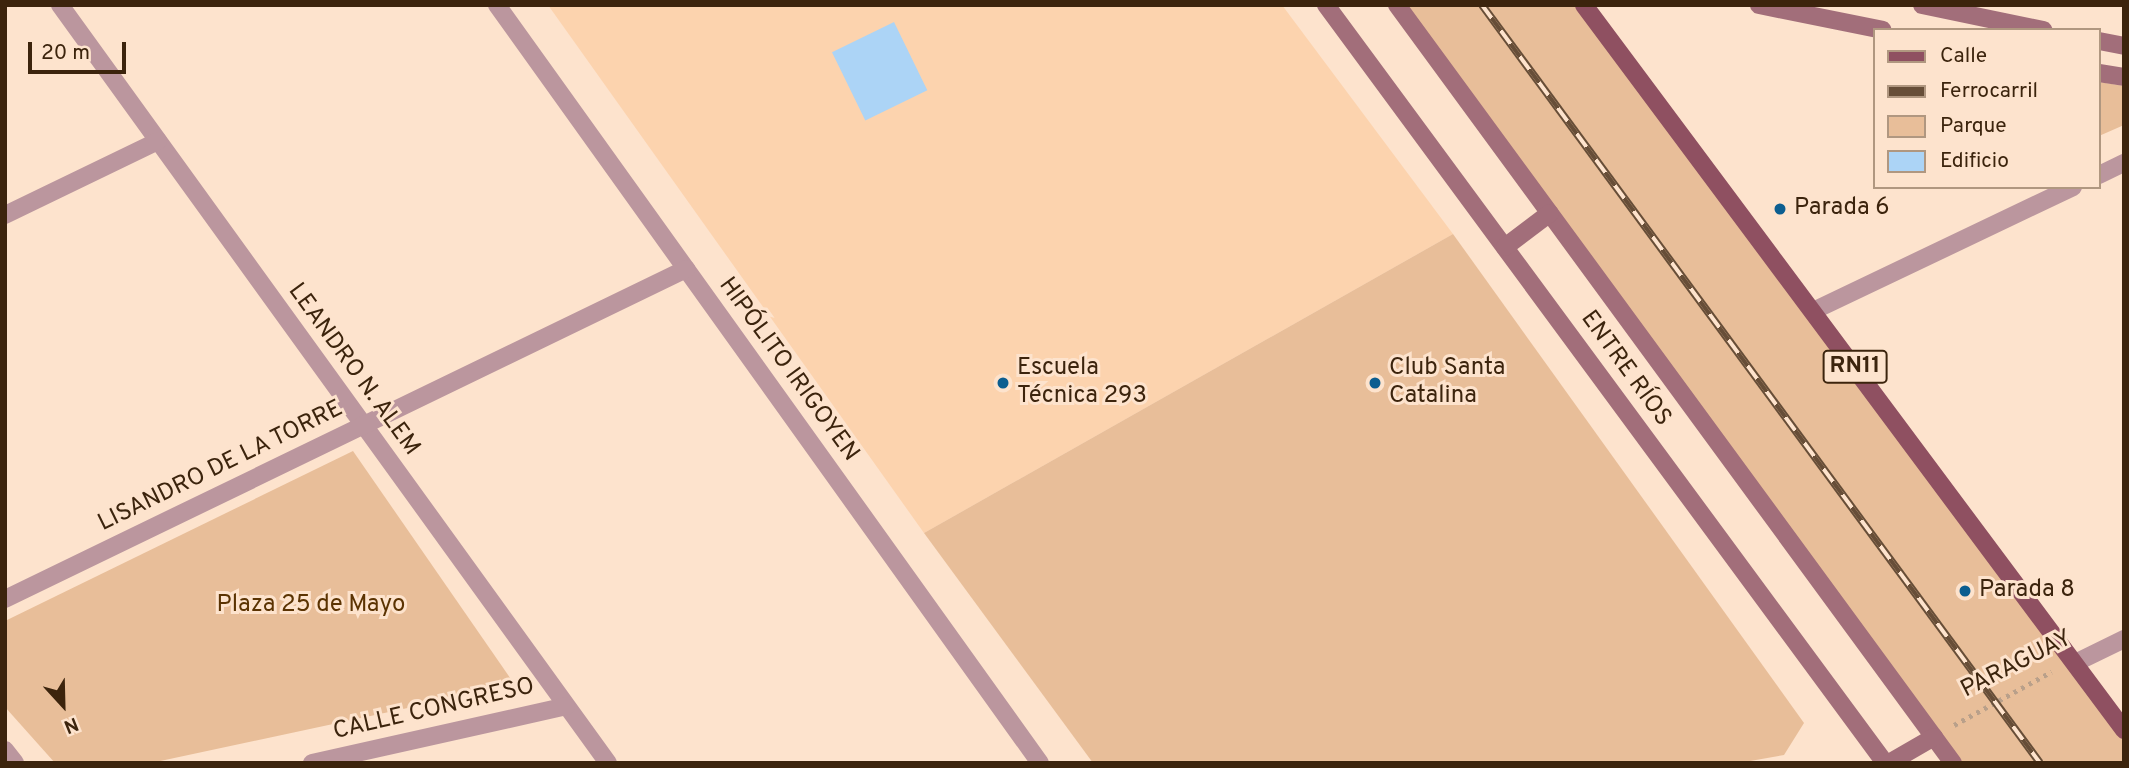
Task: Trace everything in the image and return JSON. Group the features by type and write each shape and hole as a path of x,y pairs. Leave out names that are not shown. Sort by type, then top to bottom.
{"main road":[{"name":"RN11","path":"1584,5 2124,730"}],"street":[{"name":"LEANDRO N. ALEM","path":"60,5 608,763"},
{"name":"HIPÓLITO IRIGOYEN","path":"497,5 1040,763"},
{"name":"ENTRE RÍOS","path":"1326,5 1887,763"},
{"name":"ENTRE RÍOS","path":"1397,5 1953,763"},
{"path":"1759,5 1874,28"},
{"path":"1922,5 2033,28"},
{"path":"2101,41 2124,46"},
{"path":"2101,73 2124,78"},
{"path":"5,215 158,141"},
{"path":"2101,174 2124,163"},
{"path":"1813,311 2069,189"},
{"path":"1505,247 1550,213"},
{"name":"LISANDRO DE LA TORRE","path":"5,599 685,269"},
{"name":"PARAGUAY","path":"2075,663 2124,639"},
{"name":"CALLE CONGRESO","path":"312,763 566,706"},
{"path":"1887,763 1934,737"},
{"path":"5,750 15,763"}],"path":[{"name":"PARAGUAY","path":"1934,737 2021,685 2075,663"}],"shaded area":[{"name":"Escuela Técnica 293","path":"548,5 1282,5 1453,234 924,533"}],"green space":[{"path":"1397,5 1584,5 2124,730 2124,763 1953,763"},
{"path":"2101,82 2124,86 2124,125 2101,135"},
{"name":"Club Santa Catalina","path":"1453,234 1804,723 1784,755 1739,763 1093,763 924,533"},
{"name":"Plaza 25 de Mayo","path":"353,451 515,685 151,763 55,763 5,707 5,621"}],"building":[{"path":"894,22 927,90 865,121 832,52"}],"railway":[{"path":"1482,5 2040,763"}],"place":[{"name":"Parada 6","path":"1780,209"},
{"name":"Escuela Técnica 293","path":"1003,383"},
{"name":"Club Santa Catalina","path":"1375,383"},
{"name":"Parada 8","path":"1965,591"}]}
